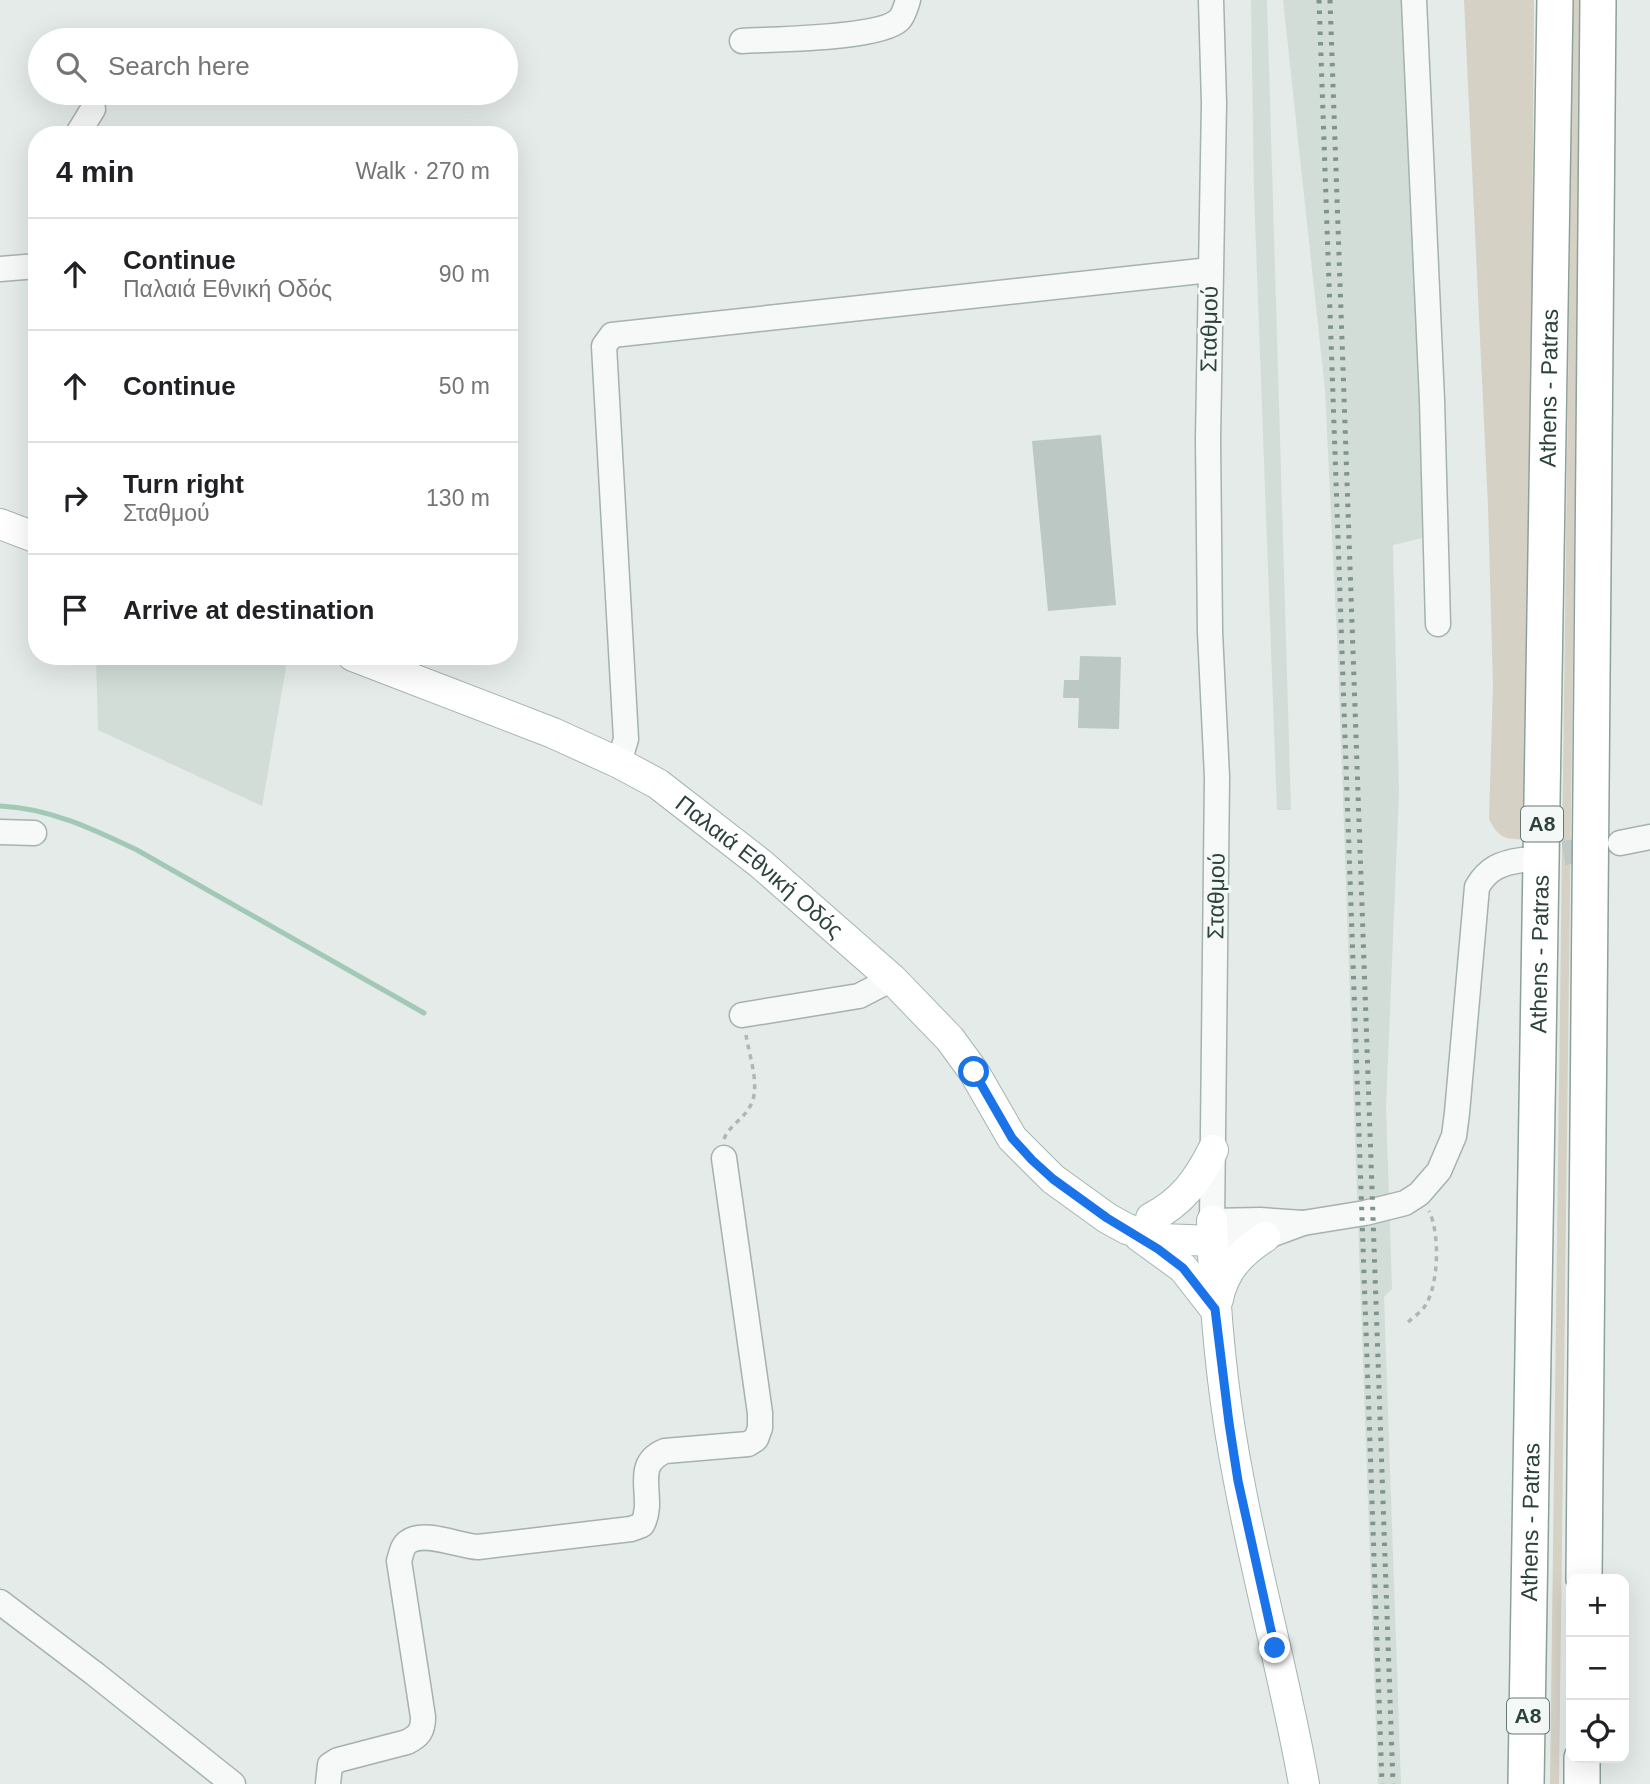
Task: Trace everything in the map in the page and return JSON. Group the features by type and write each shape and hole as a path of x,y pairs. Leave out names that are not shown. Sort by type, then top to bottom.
{"highway":[{"name":"Athens - Patras","path":"1526,1784 1555,0"},
{"name":"Athens - Patras","path":"1584,1574 1598,0"},
{"path":"1581,1784 1582,1763"}],"main road":[{"path":"0,524 28,535"},
{"name":"Παλαιά Εθνική Οδός","path":"376,665 553,733 658,784 751,856 892,979 950,1039 974,1072 1012,1138 1053,1179 1076,1196 1139,1223 1162,1239 1213,1231"},
{"path":"1213,1150 1201,1174 1179,1201 1139,1223 1183,1268 1215,1309"},
{"name":"Σταθμού","path":"1213,1231 1215,1309 1238,1481 1304,1784"},
{"path":"1215,1309 1228,1270 1239,1257 1265,1237"}],"street":[{"path":"742,41 842,35 887,28 901,19 908,0"},
{"name":"Σταθμού","path":"1211,0 1214,103 1208,439 1210,605 1217,777 1213,1231"},
{"path":"1414,0 1432,400 1438,624"},
{"path":"83,126 93,109"},
{"path":"0,269 28,267"},
{"path":"619,763 626,739 626,726 604,346 612,335 1210,270"},
{"path":"0,832 34,833"},
{"path":"1620,844 1650,838"},
{"path":"1213,1231 1265,1237 1303,1223 1389,1208 1405,1203 1419,1194 1439,1171 1454,1136 1477,887 1490,870 1504,863 1522,860"},
{"path":"742,1015 859,996 892,979"},
{"path":"328,1784 330,1765 338,1760 407,1742 417,1737 423,1727 399,1561 402,1549 408,1542 420,1537 478,1547 631,1529 642,1525 648,1516 645,1477 647,1465 653,1455 665,1451 748,1444 756,1439 761,1428 760,1413 724,1158"},
{"path":"1213,1231 1260,1220 1303,1223"},
{"path":"0,1602 233,1784"}],"path":[{"path":"724,1158 722,1145 725,1135 750,1108 754,1097 742,1015"},
{"path":"1408,1322 1425,1305 1433,1284 1437,1242 1432,1217 1419,1194"}],"shaded area":[{"path":"1251,0 1267,0 1291,810 1277,810 1254,193"},
{"path":"1283,0 1407,0 1426,537 1393,545 1399,792 1386,1107 1392,1289 1384,1297 1401,1784 1378,1784 1338,659 1325,390"},
{"path":"1464,0 1534,0 1528,839 1504,837 1496,831 1489,819 1493,686 1488,506"},
{"path":"1573,0 1581,0 1559,1784 1550,1784"},
{"path":"96,665 286,665 262,806 98,730"}],"building":[{"path":"1101,435 1116,605 1048,611 1032,441"},
{"path":"1080,656 1121,657 1119,729 1078,728 1079,698 1063,698 1064,680 1079,680"}],"waterway":[{"path":"0,806 53,815 137,850 424,1013"}],"tunnel":[{"path":"1528,859 1606,846"}],"railway":[{"path":"1319,0 1382,1784"},
{"path":"1330,0 1393,1784"}],"route":[{"path":"974,1072 1012,1138 1032,1160 1053,1179 1107,1218 1158,1249 1183,1268 1215,1309 1238,1481 1275,1648"}]}
